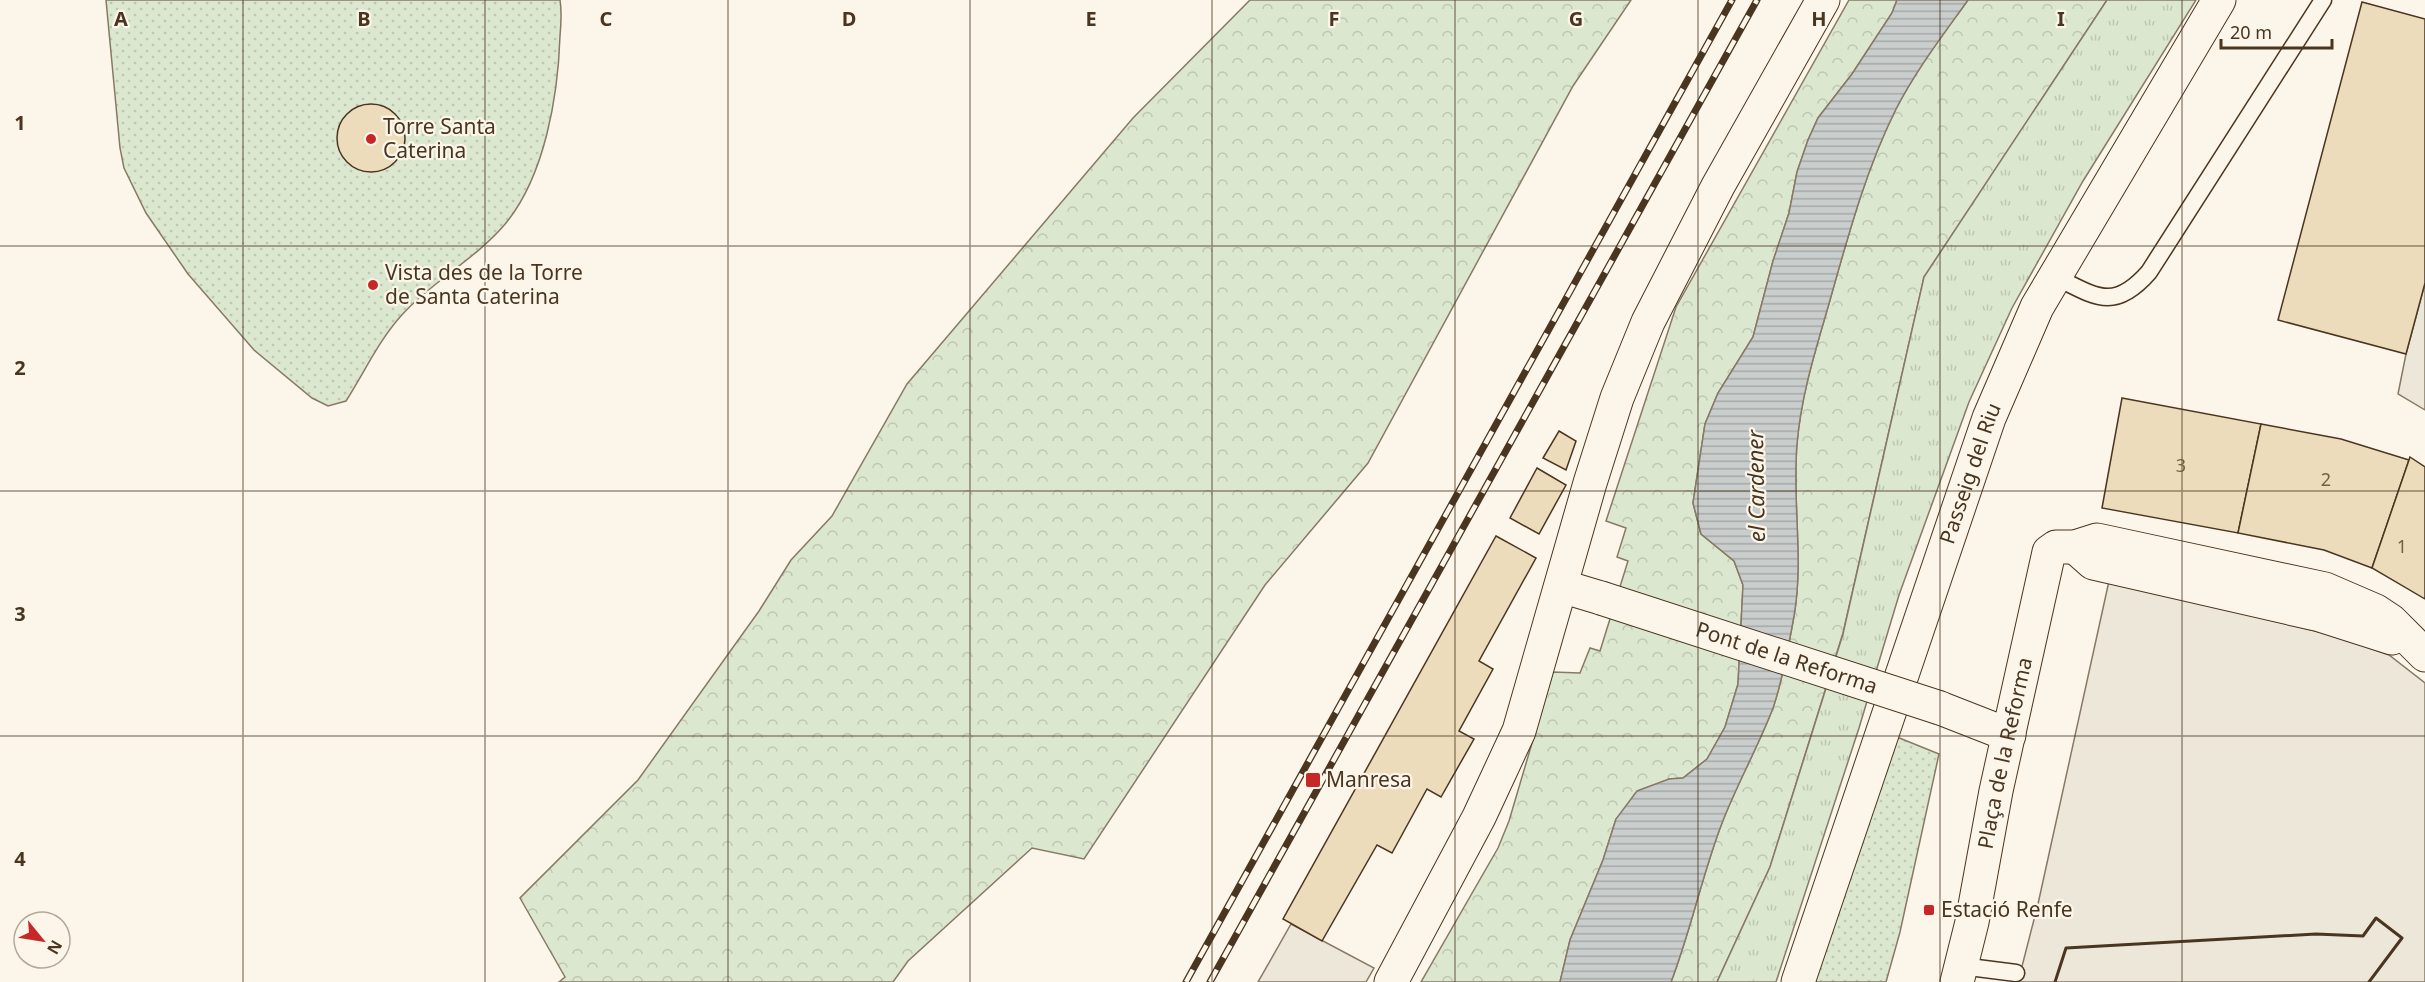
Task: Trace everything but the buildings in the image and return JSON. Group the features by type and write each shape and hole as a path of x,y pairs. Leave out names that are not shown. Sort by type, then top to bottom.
{"street":[{"path":"1391,982 1479,817 1519,730 1617,398 1648,322 1718,186 1823,0"},
{"name":"Passeig del Riu","path":"1798,982 1989,418 2037,307 2054,276 2219,0"},
{"name":"Plaça de la Reforma","path":"1959,974 1972,922 1996,791 2049,552 2056,547 2075,547 2097,540 2325,589 2376,610 2391,621 2419,650"},
{"name":"Pont de la Reforma","path":"1561,586 1940,708 2009,735"}],"lane":[{"path":"2054,276 2101,296 2123,296 2135,288 2150,272 2323,0"},
{"path":"1959,974 2016,973"}],"green space":[{"path":"106,0 560,0 561,18 556,84 547,134 531,182 506,223 494,236 412,304 400,317 378,347 346,401 328,406 312,398 254,350 188,274 146,213 124,168 120,148"},
{"path":"1250,0 1631,0 1573,86 1368,463 1265,585 1084,859 1032,848 908,961 893,982 559,982 565,977 520,898 638,780 759,611 791,560 832,516 907,384 1133,118"},
{"path":"1849,0 1897,0 1892,13 1852,74 1818,118 1808,140 1797,172 1789,213 1773,261 1753,337 1718,393 1705,424 1693,503 1701,534 1734,561 1743,585 1738,684 1725,727 1707,759 1683,778 1669,779 1616,819 1603,860 1570,940 1560,982 1421,982 1498,848 1509,821 1553,672 1580,673 1590,648 1600,651 1628,561 1617,557 1626,528 1606,521 1676,307"},
{"path":"1968,0 2107,0 1924,277 1843,633 1770,867 1717,982 1671,982 1715,843 1728,808 1773,708 1782,675 1797,595 1796,465 1799,426 1809,374 1850,231 1875,157 1896,109 1921,67"},
{"path":"2107,0 2196,0 2083,181 2012,308 1969,402 1899,595 1859,728 1776,982 1717,982 1770,867 1843,634 1924,277"},
{"path":"1892,735 1939,754 1900,932 1886,982 1810,982"}],"shaded area":[{"path":"2425,283 2425,410 2398,394"},
{"path":"2109,581 2336,636 2389,655 2425,683 2425,982 2018,982 2038,904"},
{"path":"1291,924 1374,968 1366,982 1258,982"}],"water":[{"name":"el Cardener","path":"1897,0 1968,0 1912,80 1885,133 1858,206 1814,357 1805,391 1797,444 1797,595 1785,663 1773,708 1722,823 1671,982 1560,982 1570,940 1603,860 1616,819 1637,791 1669,779 1683,778 1707,759 1725,727 1738,684 1743,585 1734,561 1701,534 1693,503 1705,424 1718,393 1753,337 1773,261 1789,213 1797,172 1808,140 1818,118 1852,74 1892,13"}],"railway":[{"path":"1186,982 1732,0"},
{"path":"1210,982 1757,0"}],"wall":[{"path":"2055,982 2066,948 2316,934 2363,936 2376,918 2402,938 2369,982"}],"place":[{"name":"Torre Santa Caterina","path":"371,139"},
{"name":"Vista des de la Torre de Santa Caterina","path":"373,285"},
{"name":"Manresa","path":"1313,780"},
{"name":"Estació Renfe","path":"1929,910"}]}
